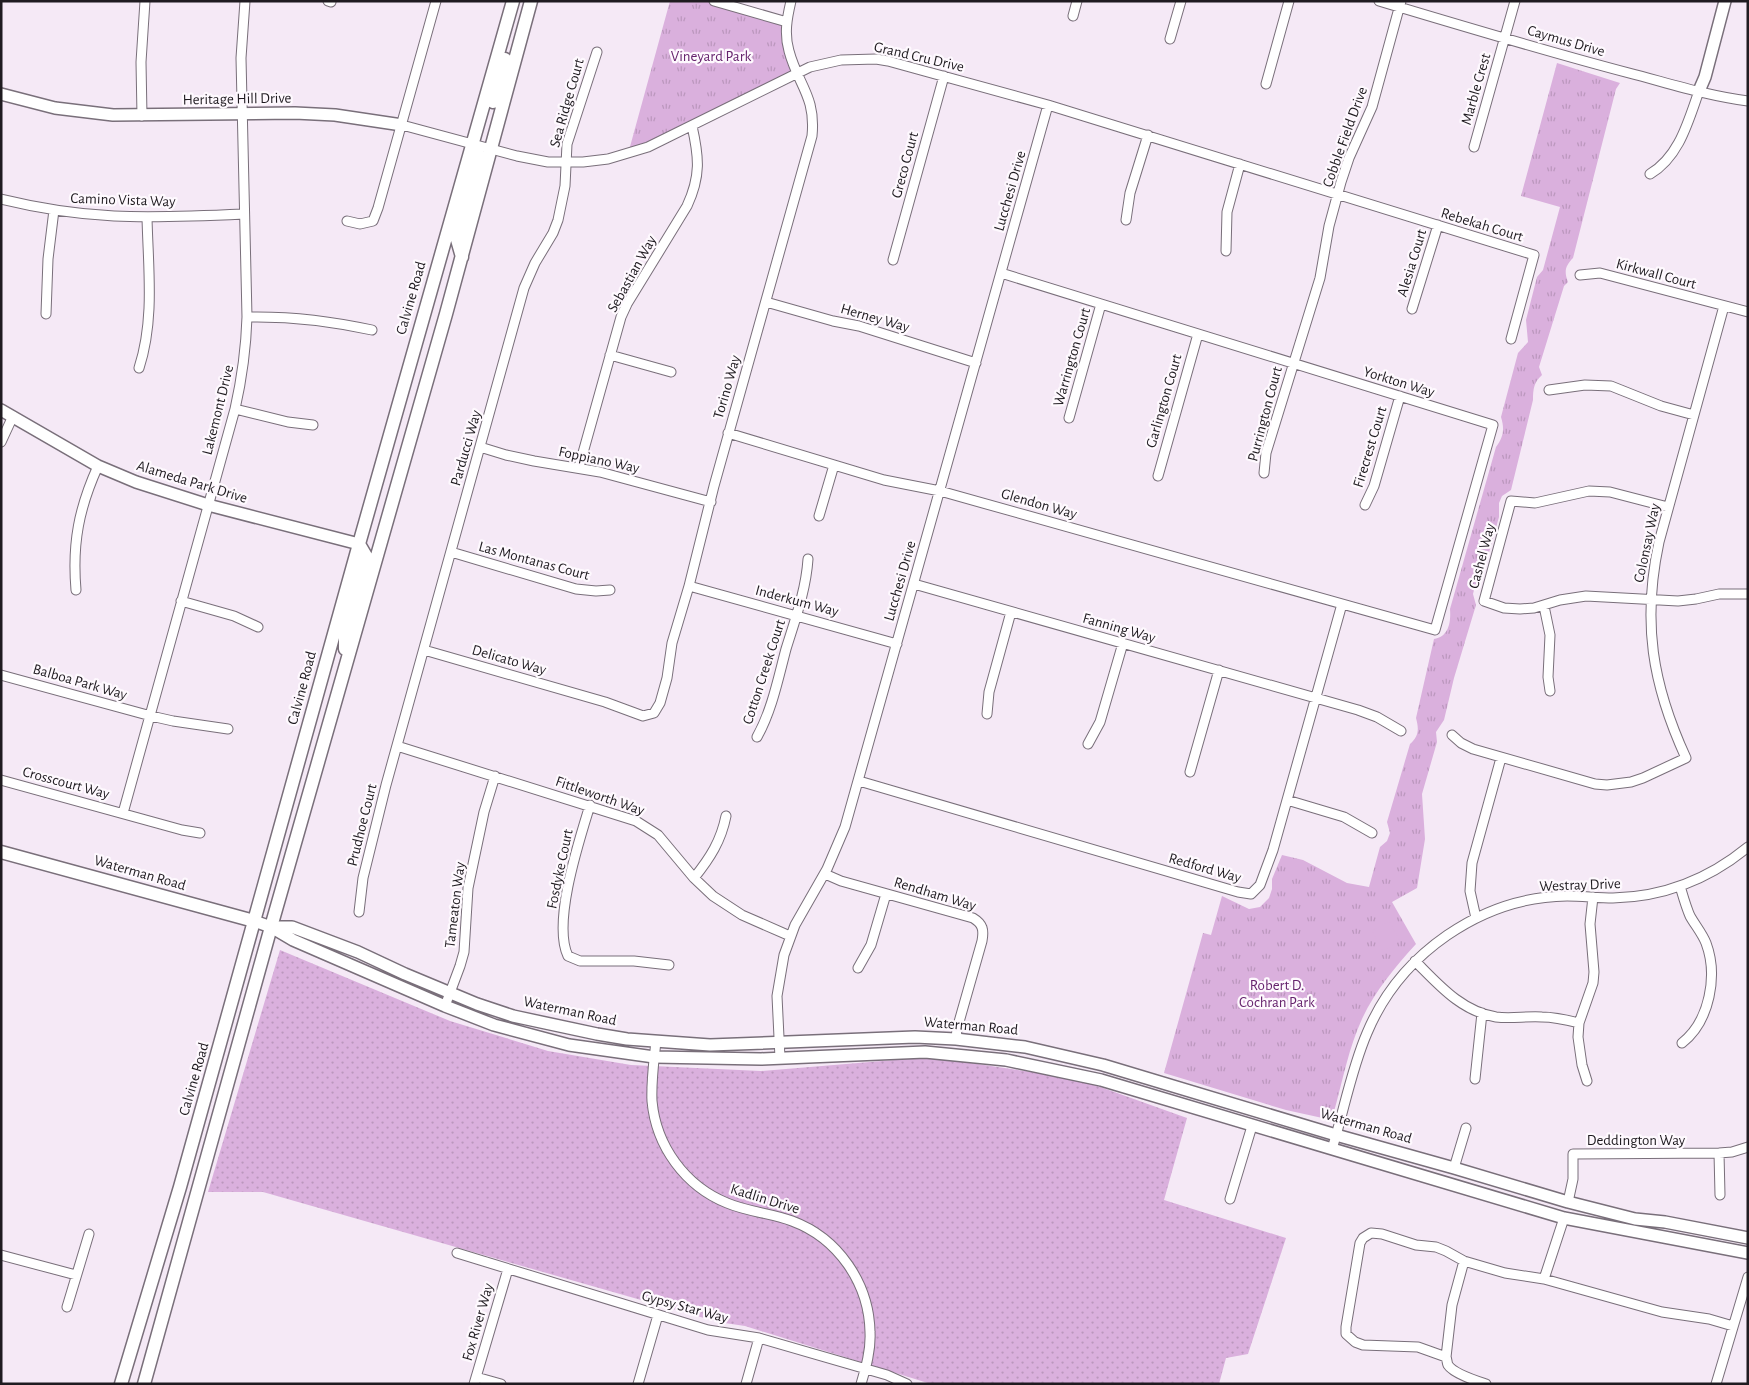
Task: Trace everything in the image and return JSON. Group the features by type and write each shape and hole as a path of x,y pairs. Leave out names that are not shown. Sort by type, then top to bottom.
{"main road":[{"name":"Calvine Road","path":"121,1384 180,1187 513,1"},
{"path":"144,1384 271,927 462,257 532,1"},
{"path":"492,148 483,136 507,51 506,27"},
{"path":"462,257 456,236 479,155 472,142"},
{"path":"345,668 344,639 366,556 359,544"},
{"name":"Waterman Road","path":"1,852 254,922"}],"street":[{"path":"142,116 141,62 144,1"},
{"name":"Lakemont Drive","path":"123,813 235,409 245,357 247,317 241,58 245,1"},
{"path":"346,221 360,224 373,221 436,1"},
{"path":"714,1 787,22"},
{"name":"Torino Way","path":"587,697 644,716 654,713 660,703 669,667 672,642 689,586 728,433 812,136 813,115 810,100 789,50 786,36 791,1"},
{"path":"1073,16 1077,1"},
{"path":"1170,39 1181,1"},
{"path":"1266,84 1289,1"},
{"name":"Caymus Drive","path":"1379,1 1400,4 1589,63 1729,98 1748,100"},
{"name":"Marble Crest","path":"1474,147 1515,1"},
{"path":"1650,174 1660,168 1673,154 1680,141 1705,77 1725,1"},
{"name":"Cobble Field Drive","path":"1294,363 1324,264 1329,226 1338,194 1349,158 1372,107 1400,4"},
{"name":"Sea Ridge Court","path":"565,163 567,144 597,52"},
{"name":"Grand Cru Drive","path":"472,142 527,158 565,163 608,159 648,147 798,73 827,62 858,58 888,61 1048,105 1338,194"},
{"name":"Greco Court","path":"893,260 944,76"},
{"name":"Heritage Hill Drive","path":"1,94 84,113 142,116 242,113 335,115 402,125 472,142"},
{"name":"Lucchesi Drive","path":"780,1058 777,996 780,975 790,936 803,909 825,874 845,827 1048,105"},
{"name":"Sebastian Way","path":"579,467 626,304 687,206 697,182 698,161 692,126"},
{"path":"1126,220 1130,193 1148,136"},
{"name":"Parducci Way","path":"397,746 528,277 558,220 565,186 565,163"},
{"path":"1226,251 1228,212 1240,164"},
{"name":"Rebekah Court","path":"1338,194 1534,255 1511,339"},
{"name":"Camino Vista Way","path":"1,199 54,210 94,215 147,217 244,214"},
{"path":"46,314 48,259 54,210"},
{"path":"139,368 148,335 150,315 147,217"},
{"name":"Alesia Court","path":"1412,309 1438,225"},
{"name":"Yorkton Way","path":"1001,273 1493,425 1435,630 1342,604"},
{"name":"Kirkwall Court","path":"1580,275 1600,274 1748,312"},
{"name":"Herney Way","path":"766,302 833,321 859,326 976,363"},
{"name":"Warrington Court","path":"1069,418 1101,304"},
{"name":"Colonsay Way","path":"1501,758 1595,784 1607,785 1643,778 1686,758 1671,726 1657,680 1653,653 1650,599 1654,563 1668,507 1724,306"},
{"path":"247,317 318,320 372,330"},
{"name":"Garlington Court","path":"1158,476 1198,334"},
{"path":"610,355 671,372"},
{"name":"Purrington Court","path":"1264,473 1266,453 1294,363"},
{"path":"1549,390 1585,385 1611,386 1661,406 1694,415"},
{"name":"Firecrest Court","path":"1365,505 1374,486 1400,396"},
{"path":"235,409 288,422 313,425"},
{"name":"Alameda Park Drive","path":"1,410 98,466 136,482 208,505 359,544"},
{"path":"1,442 13,416"},
{"name":"Glendon Way","path":"728,433 884,480 940,491 1342,604"},
{"name":"Foppiano Way","path":"480,447 524,459 579,467 711,502"},
{"path":"819,516 834,465"},
{"path":"76,590 75,551 78,526 82,506 98,466"},
{"name":"Cashel Way","path":"1668,507 1610,492 1589,491 1534,503 1511,501 1484,601 1504,608 1520,609 1544,606 1560,600 1586,596 1686,600 1719,594 1748,594"},
{"name":"Las Montanas Court","path":"451,552 576,589 610,590"},
{"name":"Cotton Creek Court","path":"757,737 766,720 796,615 806,576 808,559"},
{"name":"Fanning Way","path":"914,584 1358,710 1377,717 1401,732"},
{"name":"Inderkum Way","path":"689,586 897,644"},
{"path":"181,601 234,616 258,627"},
{"name":"Redford Way","path":"858,780 1238,892 1251,894 1260,885 1273,850 1342,604"},
{"path":"1544,606 1550,635 1548,677 1550,691"},
{"path":"988,714 989,692 1011,612"},
{"path":"1088,744 1100,722 1123,643"},
{"name":"Delicato Way","path":"424,650 587,697"},
{"path":"1190,772 1219,670"},
{"name":"Balboa Park Way","path":"1,675 174,722 228,729"},
{"path":"1452,735 1461,743 1473,749 1501,758 1472,863 1470,891 1476,918"},
{"name":"Fittleworth Way","path":"397,746 624,816 647,827 669,847 694,878 713,896 742,916 790,936"},
{"name":"Prudhoe Court","path":"359,912 363,878 397,746"},
{"name":"Tameaton Way","path":"445,1006 464,952 468,888 484,812 495,776"},
{"name":"Crosscourt Way","path":"1,780 182,830 200,833"},
{"path":"1287,800 1344,817 1372,833"},
{"name":"Fosdyke Court","path":"590,805 579,840 565,906 564,947 568,956 580,961 634,960 669,965"},
{"path":"694,878 709,860 717,846 726,816"},
{"name":"Westray Drive","path":"1332,1149 1367,1033 1390,992 1415,961 1454,930 1476,918 1519,903 1542,898 1566,896 1634,897 1658,893 1680,886 1722,866 1748,847"},
{"name":"Rendham Way","path":"825,874 841,881 973,918 982,926 982,941 957,1029 956,1039"},
{"path":"1680,886 1689,914 1706,942 1712,980 1710,995 1702,1016 1692,1034 1682,1043"},
{"path":"858,968 871,945 886,894"},
{"path":"1587,1080 1578,1050 1579,1023 1593,983 1594,972 1590,924 1593,897"},
{"name":"Waterman Road","path":"254,922 271,927 302,944 445,1006 494,1025 569,1045 654,1057 780,1058 924,1052 1006,1060 1102,1080 1564,1218 1748,1253"},
{"name":"Waterman Road","path":"271,927 292,927 358,952 451,993 513,1016 597,1034 710,1045 877,1037 956,1039 1025,1047 1104,1065 1568,1202 1635,1219 1665,1222 1748,1238"},
{"path":"1415,961 1456,1000 1482,1013 1509,1018 1559,1018 1579,1023"},
{"path":"1475,1078 1482,1013"},
{"name":"Kadlin Drive","path":"656,1041 652,1086 655,1120 666,1149 684,1174 698,1186 724,1202 780,1217 804,1226 834,1248 846,1262 859,1283 868,1313 870,1344 861,1384"},
{"path":"1230,1199 1252,1126"},
{"path":"1454,1168 1466,1128"},
{"name":"Deddington Way","path":"1568,1202 1572,1190 1573,1154 1719,1153 1732,1152 1748,1147"},
{"path":"1719,1153 1720,1195"},
{"name":"Waterman Road","path":"1564,1218 1577,1213 1651,1228 1665,1222"},
{"path":"1544,1279 1564,1218"},
{"path":"1446,1357 1418,1347 1363,1345 1355,1342 1346,1334 1360,1243 1366,1235 1375,1233 1416,1245 1436,1247 1464,1261 1505,1273 1544,1279 1662,1312 1709,1319 1733,1326"},
{"path":"67,1307 89,1234"},
{"name":"Gypsy Star Way","path":"457,1254 714,1331 746,1334 887,1375 907,1384"},
{"path":"1,1255 76,1276"},
{"path":"1464,1261 1452,1304 1446,1357 1448,1365 1454,1370 1473,1380 1486,1384"},
{"name":"Fox River Way","path":"475,1380 508,1269"},
{"path":"1716,1384 1748,1277"},
{"path":"638,1384 658,1315"},
{"path":"746,1384 759,1338"},
{"path":"475,1380 501,1384"}],"green space":[{"name":"Vineyard Park","path":"670,1 714,1 787,22 798,73 628,154"},
{"name":"Robert D. Cochran Park","path":"1557,63 1620,83 1616,89 1573,258 1566,269 1568,282 1564,286 1539,367 1542,375 1537,380 1533,392 1533,400 1511,490 1502,496 1499,503 1499,517 1483,574 1475,586 1473,594 1476,605 1454,678 1444,720 1436,732 1437,742 1422,794 1425,839 1417,888 1392,902 1416,944 1386,980 1367,1009 1353,1041 1335,1108 1332,1115 1327,1119 1286,1110 1164,1073 1203,933 1211,935 1222,896 1249,909 1260,907 1269,898 1272,889 1272,879 1282,855 1303,860 1347,883 1369,887 1380,847 1387,841 1390,833 1387,822 1410,744 1418,732 1416,718 1434,639 1443,635 1448,628 1450,609 1496,447 1503,433 1501,417 1518,353 1528,342 1526,320 1537,277 1543,270 1560,207 1521,196"},
{"path":"1389,921 1400,941 1383,951 1372,931"},
{"path":"280,950 450,1021 548,1051 631,1065 761,1071 930,1057 1078,1079 1187,1118 1164,1200 1286,1238 1248,1354 1226,1358 1219,1384 931,1384 745,1326 718,1322 263,1192 208,1192"}]}
